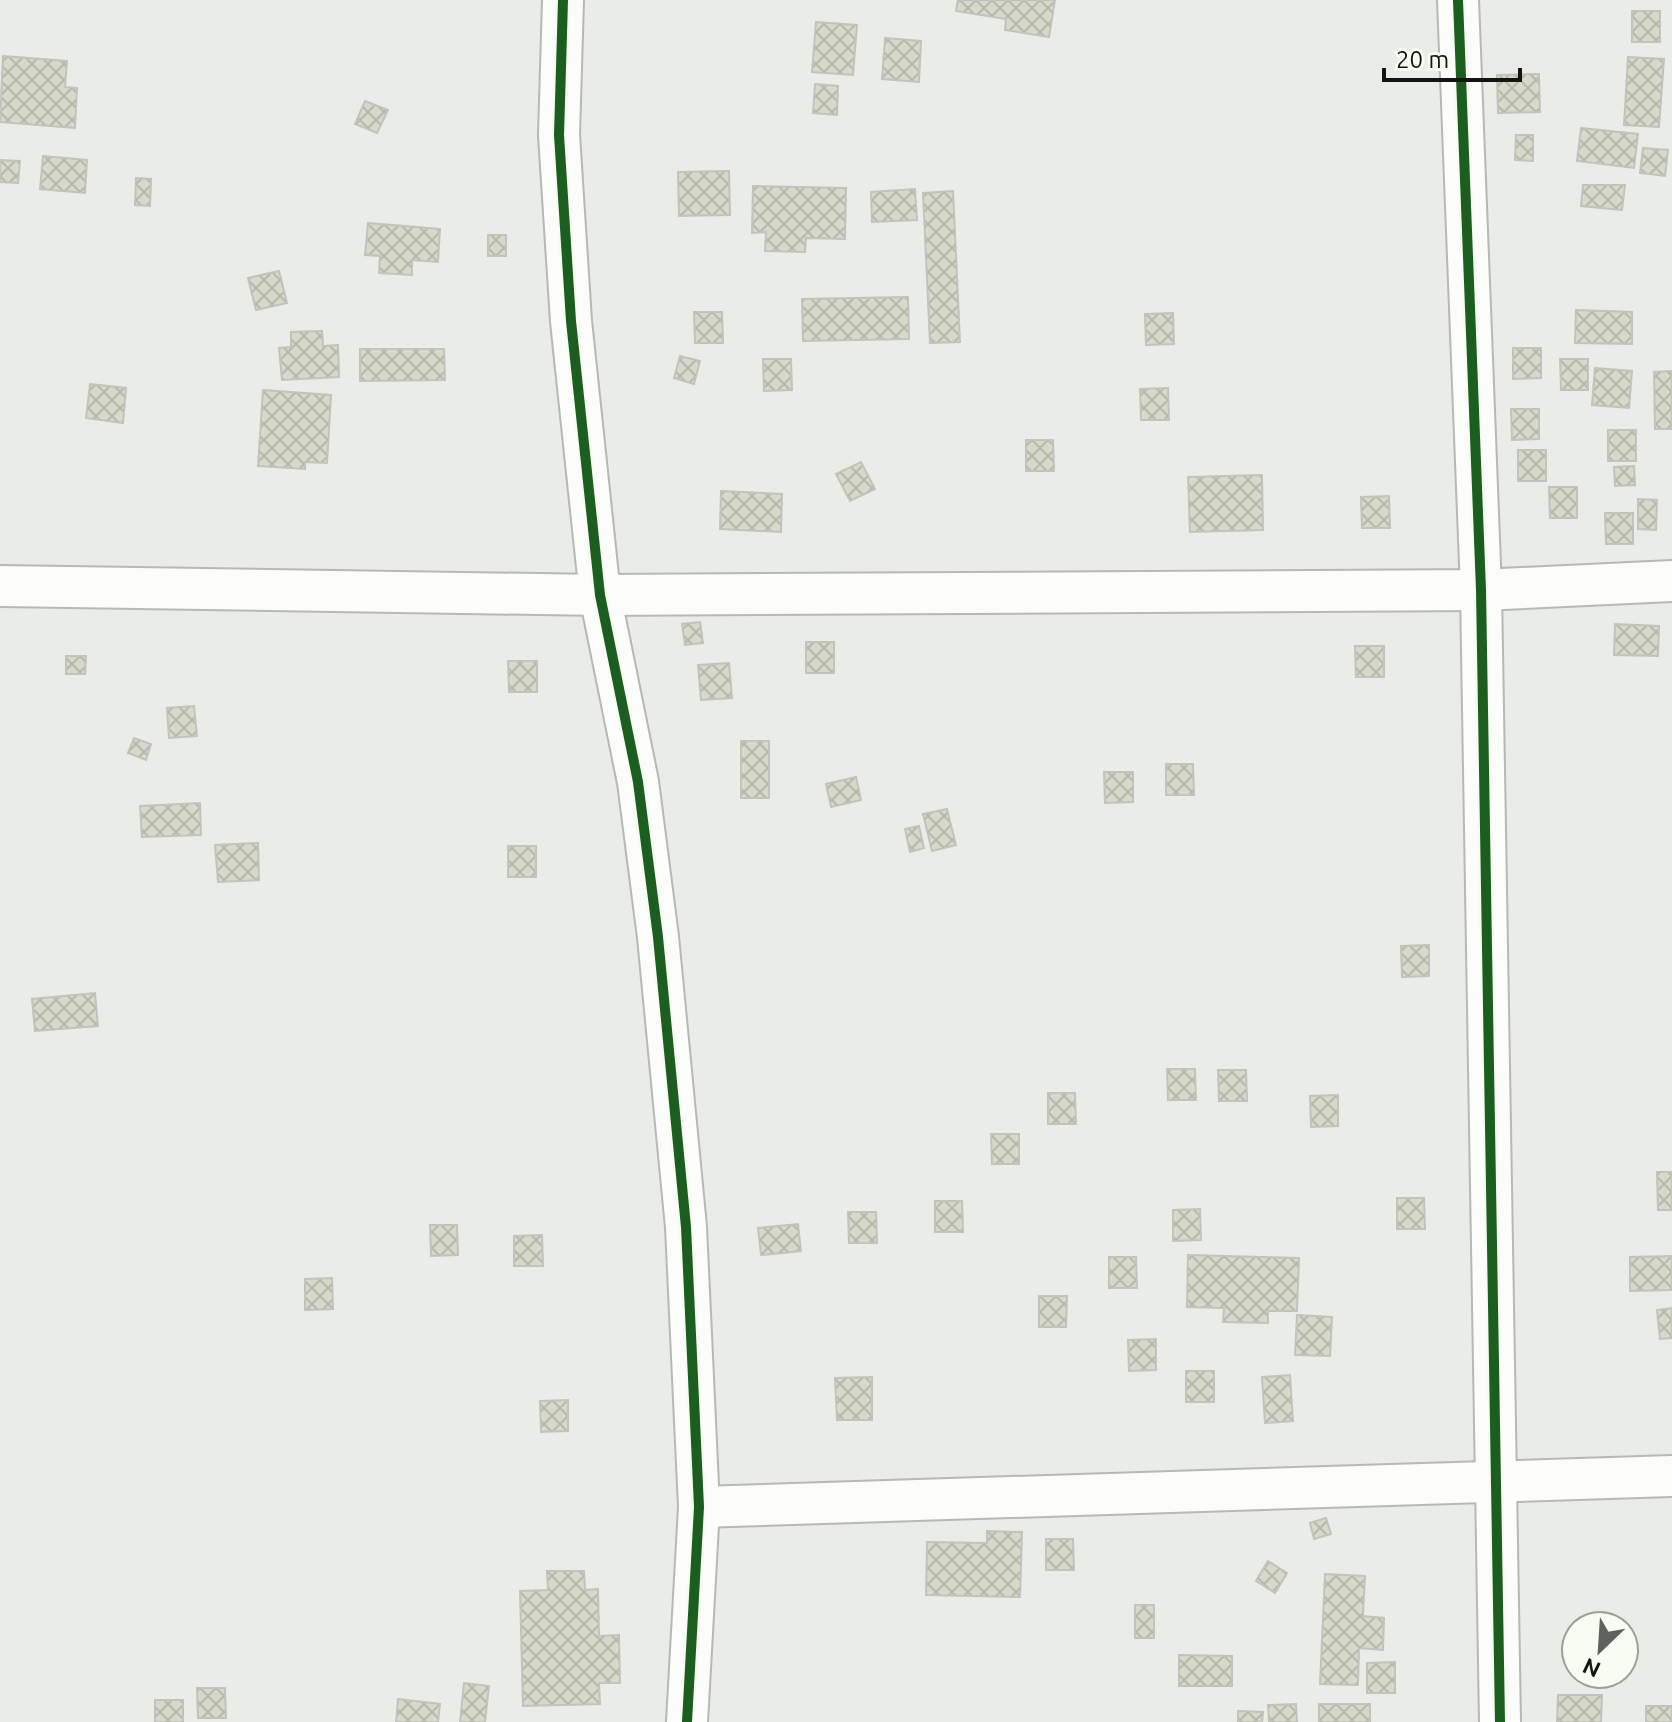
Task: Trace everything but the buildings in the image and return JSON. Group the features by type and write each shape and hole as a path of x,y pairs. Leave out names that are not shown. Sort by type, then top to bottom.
{"street":[{"path":"563,0 559,135 571,321 600,595 638,782 658,937 686,1227 699,1507 687,1722"},
{"path":"1458,0 1481,590 1500,1722"},
{"path":"0,586 600,595 1481,590 1672,581"},
{"path":"699,1507 1672,1476"}],"cycle path":[{"path":"563,0 559,135 571,321 600,595 638,782 658,937 686,1227 699,1507 687,1722"},
{"path":"1458,0 1481,590 1500,1722"}]}
